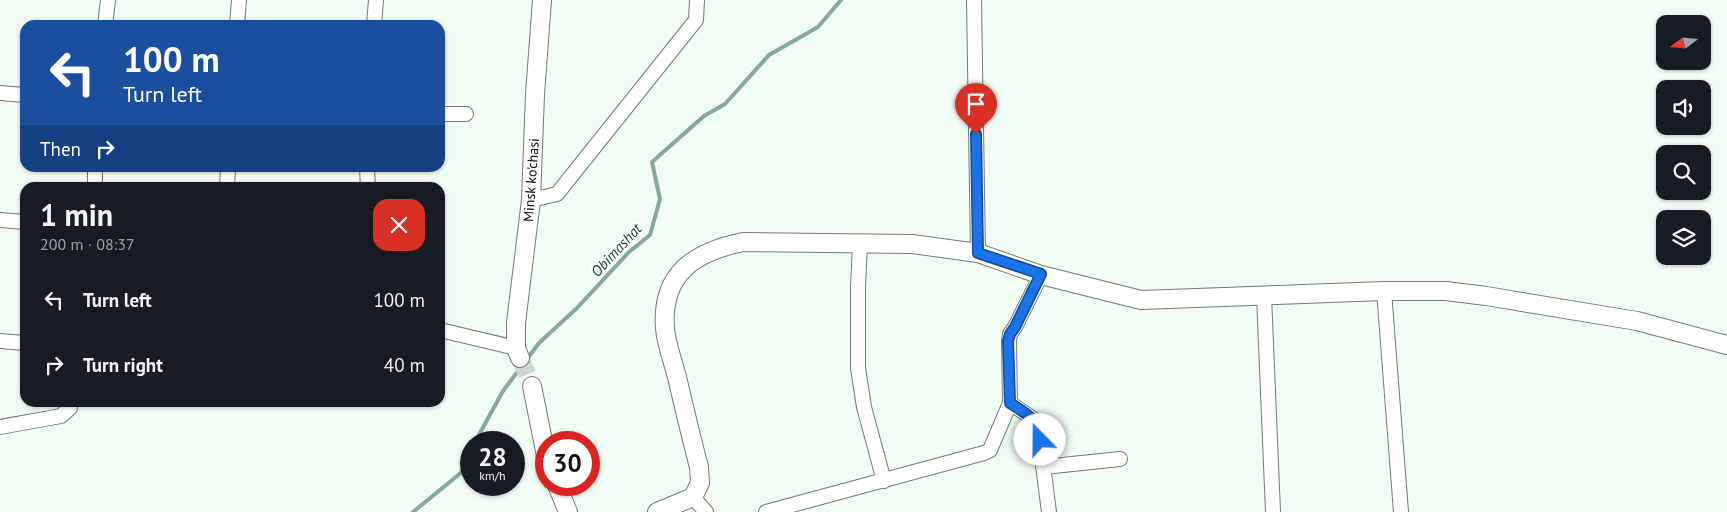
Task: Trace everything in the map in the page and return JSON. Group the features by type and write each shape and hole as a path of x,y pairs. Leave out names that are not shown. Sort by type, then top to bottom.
{"street":[{"path":"106,20 108,0"},
{"path":"237,20 239,0"},
{"path":"374,20 376,0"},
{"name":"Minsk ko'chasi","path":"518,353 516,323 531,200 535,94 542,0"},
{"path":"531,200 556,194 696,20 697,0"},
{"path":"974,0 978,253"},
{"path":"0,93 20,95"},
{"path":"445,114 466,114"},
{"path":"0,220 20,222"},
{"path":"657,512 694,497 700,483 699,466 665,330 665,306 672,283 687,265 705,253 743,242 912,244 978,253 1041,274 1141,300 1384,291 1446,291 1637,321 1727,345"},
{"path":"860,244 858,368 864,408 884,481"},
{"path":"766,512 884,481 990,450 1010,403 1008,341 1010,334 1041,274"},
{"path":"1384,291 1401,512"},
{"path":"1264,296 1273,512"},
{"path":"445,331 518,353"},
{"path":"0,341 20,343"},
{"path":"532,386 541,431"},
{"path":"1010,403 1032,418 1038,427 1049,512"},
{"path":"0,428 60,416 70,407"},
{"path":"1044,466 1120,459"},
{"path":"561,496 568,512"},
{"path":"694,497 706,512"}],"waterway":[{"name":"Obimashat","path":"481,431 503,391 539,343 577,308 629,252 650,235 660,199 652,162 704,116 725,104 769,55 818,27 841,0"},
{"name":"Obimashat","path":"413,512 460,474"}],"tunnel":[{"path":"520,358 532,386"}],"route":[{"path":"976,134 978,253 1041,274 1008,341 1010,403 1032,418 1038,427 1040,440"}]}
